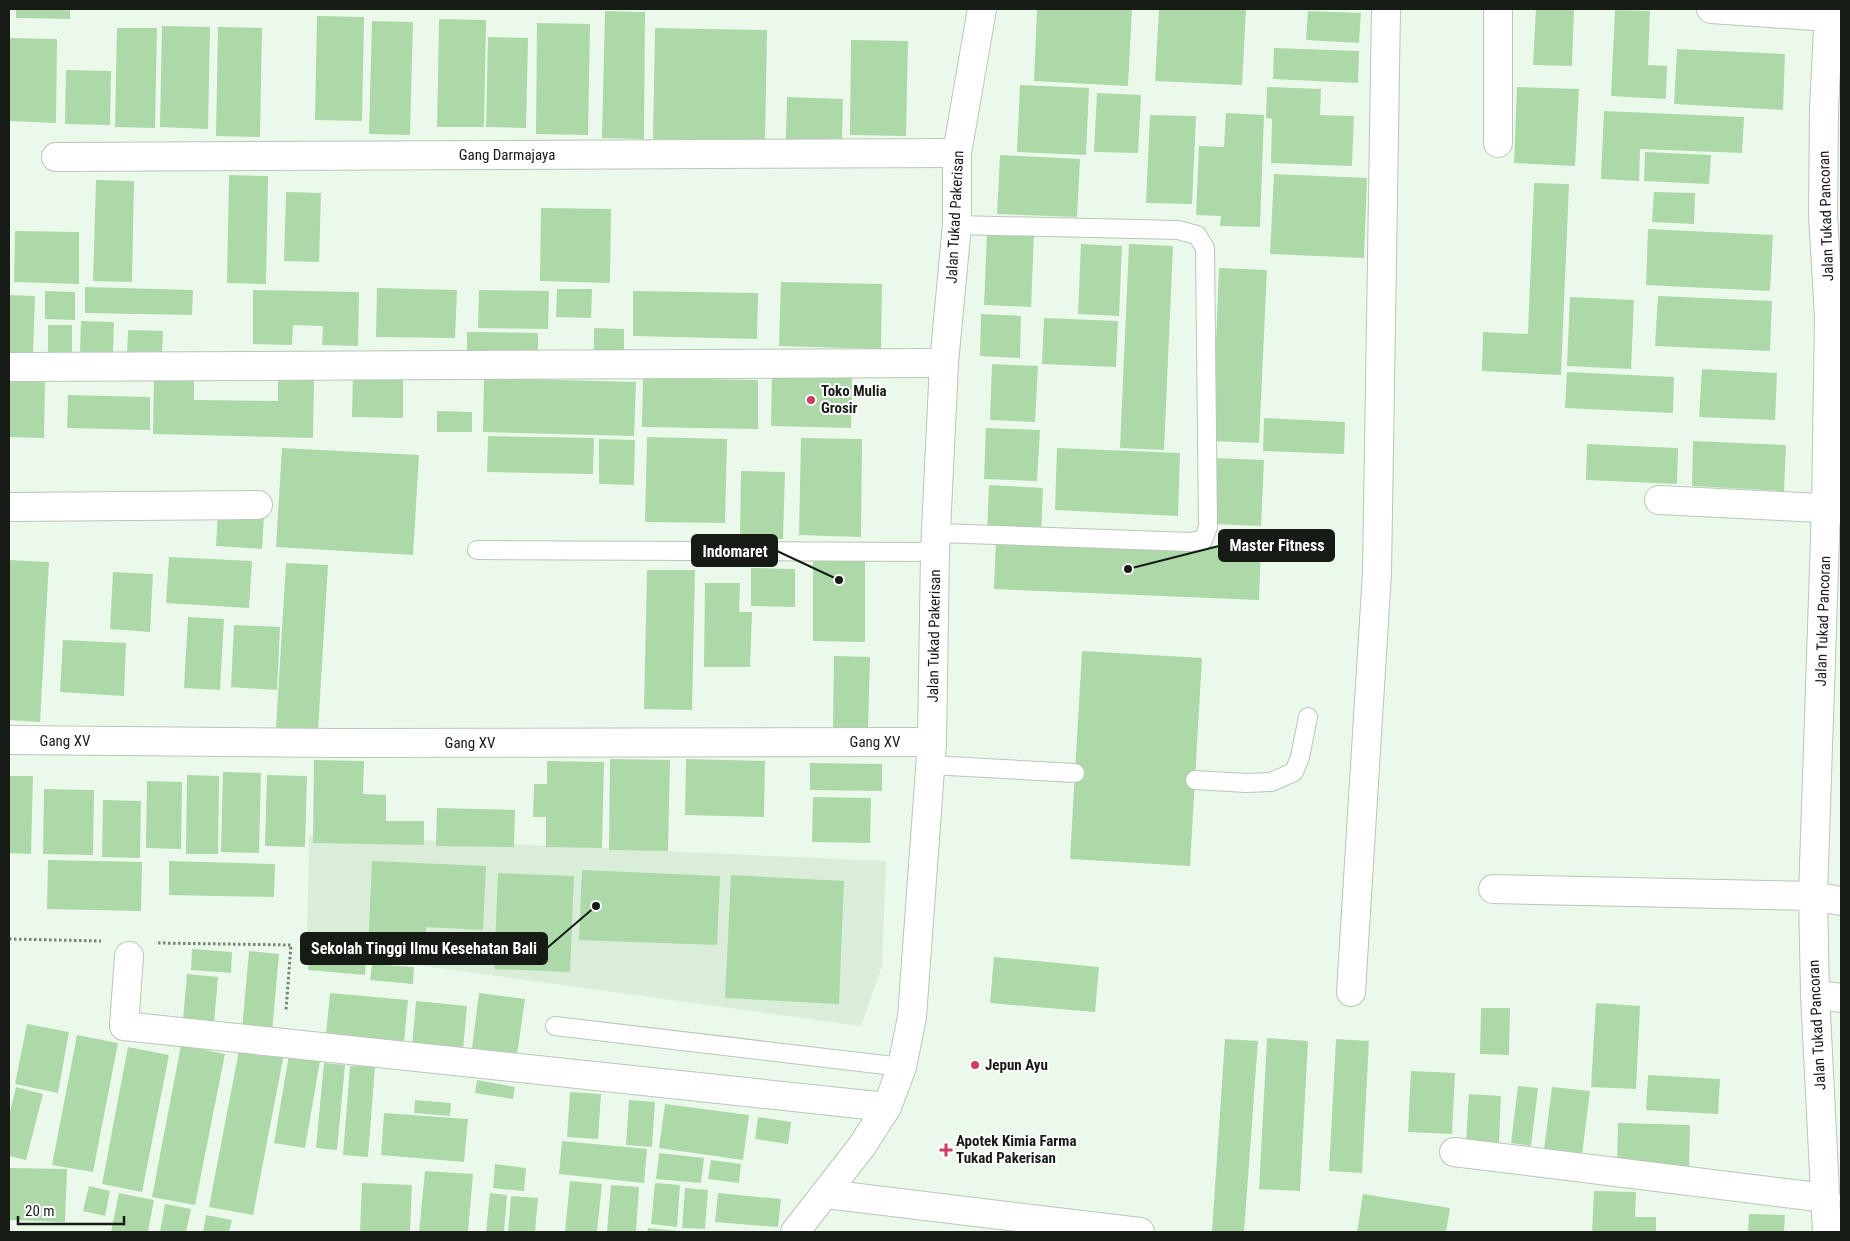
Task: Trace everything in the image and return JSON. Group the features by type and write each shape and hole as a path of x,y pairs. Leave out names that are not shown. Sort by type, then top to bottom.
{"street":[{"name":"Jalan Tukad Pakerisan","path":"795,1232 862,1146 887,1107 902,1067 912,1017 931,753 936,543 944,363 957,225 958,153 982,9"},
{"path":"1351,992 1376,573 1386,9"},
{"path":"1498,9 1498,143"},
{"path":"1711,9 1832,25"},
{"name":"Jalan Tukad Pancoran","path":"1827,1232 1815,994 1813,896 1831,670 1834,509 1834,292 1824,214 1824,109 1832,25"},
{"name":"Gang Darmajaya","path":"56,157 958,153"},
{"path":"9,367 944,363"},
{"path":"1659,500 1834,509"},
{"path":"9,507 258,505"},
{"name":"Gang XV","path":"9,740 336,743 931,753"},
{"path":"1493,888 1813,896 1841,901"},
{"path":"129,956 124,1026 887,1107"},
{"path":"1815,994 1841,998"},
{"path":"1454,1152 1826,1198"},
{"path":"826,1194 1140,1232"}],"lane":[{"path":"477,550 936,543 1190,542 1203,540 1208,527 1205,248 1196,235 1178,230 957,225"},
{"path":"1195,780 1246,783 1271,782 1294,772 1300,757 1308,717"},
{"path":"931,753 1075,773"},
{"path":"555,1026 902,1067"}],"path":[{"path":"9,939 106,941"},
{"path":"155,942 291,946 283,1043"}],"shaded area":[{"path":"309,835 886,861 882,966 861,1026 307,950"}],"building":[{"path":"16,9 70,9 70,19 16,18"},
{"path":"1037,9 1132,9 1128,86 1034,81"},
{"path":"1159,9 1246,9 1242,85 1155,81"},
{"path":"1536,9 1574,9 1572,66 1533,65"},
{"path":"1615,10 1650,11 1648,65 1667,66 1666,99 1611,96"},
{"path":"605,11 645,12 644,139 602,138"},
{"path":"1308,11 1361,13 1359,43 1306,40"},
{"path":"317,16 364,17 362,121 315,120"},
{"path":"439,19 486,20 484,127 437,127"},
{"path":"372,21 413,22 410,135 369,134"},
{"path":"537,23 590,24 588,135 536,134"},
{"path":"162,26 210,27 208,129 160,127"},
{"path":"218,27 262,28 260,137 216,136"},
{"path":"117,28 157,28 155,128 115,127"},
{"path":"655,28 767,30 765,141 653,139"},
{"path":"488,37 528,38 526,128 486,127"},
{"path":"9,38 57,39 56,123 9,121"},
{"path":"851,40 908,41 906,136 850,135"},
{"path":"1274,48 1359,51 1358,83 1273,79"},
{"path":"1677,49 1785,54 1783,110 1674,104"},
{"path":"66,70 111,71 110,125 65,124"},
{"path":"1020,85 1089,88 1086,155 1017,152"},
{"path":"1267,87 1321,89 1320,115 1354,116 1352,166 1271,163 1272,119 1266,118"},
{"path":"1517,87 1579,89 1575,166 1514,163"},
{"path":"1097,93 1141,95 1138,153 1094,152"},
{"path":"787,97 843,99 842,140 786,139"},
{"path":"1604,111 1744,117 1742,153 1640,149 1639,181 1601,179"},
{"path":"1226,113 1264,115 1260,227 1220,226 1221,216 1196,215 1199,146 1224,147"},
{"path":"1150,115 1196,116 1192,204 1146,203"},
{"path":"1645,152 1711,155 1709,184 1644,181"},
{"path":"1000,155 1080,159 1077,217 997,214"},
{"path":"1274,174 1367,178 1364,258 1270,254"},
{"path":"229,175 268,176 266,284 227,283"},
{"path":"96,180 134,181 132,282 93,281"},
{"path":"1534,183 1569,184 1561,375 1482,371 1483,332 1528,334"},
{"path":"286,192 321,193 319,262 284,261"},
{"path":"1654,192 1695,193 1694,224 1652,222"},
{"path":"541,208 611,209 610,283 540,281"},
{"path":"1648,229 1773,235 1770,291 1646,285"},
{"path":"15,231 79,232 79,284 14,282"},
{"path":"987,233 1034,235 1031,307 984,305"},
{"path":"1081,244 1122,246 1119,316 1078,314"},
{"path":"1129,244 1173,246 1164,450 1120,448"},
{"path":"1219,268 1267,270 1259,443 1212,441"},
{"path":"781,282 882,284 881,349 779,346"},
{"path":"85,287 193,290 192,315 85,313"},
{"path":"377,288 457,290 455,338 376,337"},
{"path":"557,289 592,289 591,318 556,317"},
{"path":"253,290 359,292 358,346 322,345 323,326 293,325 292,345 253,344"},
{"path":"479,290 549,291 548,329 478,328"},
{"path":"45,291 75,292 75,320 45,319"},
{"path":"633,291 758,293 757,339 633,336"},
{"path":"9,295 35,296 33,354 9,353"},
{"path":"1658,296 1772,301 1770,351 1655,346"},
{"path":"1570,297 1634,300 1631,369 1567,366"},
{"path":"981,314 1021,316 1020,358 980,356"},
{"path":"1044,318 1118,321 1116,367 1042,364"},
{"path":"81,321 114,322 113,354 80,354"},
{"path":"48,325 72,325 72,354 48,354"},
{"path":"594,328 624,329 624,352 594,351"},
{"path":"128,330 163,331 162,356 127,356"},
{"path":"467,332 538,333 538,356 467,354"},
{"path":"992,364 1038,366 1035,422 990,420"},
{"path":"1702,369 1777,373 1775,420 1699,417"},
{"name":"Toko Mulia Grosir","path":"772,372 852,374 851,428 771,426"},
{"path":"1567,372 1674,377 1673,413 1565,408"},
{"path":"154,375 194,375 194,400 278,401 278,378 314,379 313,438 153,434"},
{"path":"353,375 403,376 403,418 352,417"},
{"path":"484,378 636,382 634,436 483,432"},
{"path":"643,378 758,380 758,429 642,427"},
{"path":"9,381 45,382 44,438 9,437"},
{"path":"68,395 150,397 150,430 67,428"},
{"path":"437,411 472,412 472,432 437,432"},
{"path":"1264,418 1345,422 1344,454 1263,451"},
{"path":"986,428 1040,430 1037,481 984,479"},
{"path":"488,436 594,438 593,474 487,472"},
{"path":"647,437 727,439 725,523 645,522"},
{"path":"801,438 862,439 861,537 799,535"},
{"path":"599,439 635,440 634,485 599,484"},
{"path":"1693,441 1786,445 1784,491 1692,486"},
{"path":"1587,444 1678,448 1677,484 1586,480"},
{"path":"282,448 419,455 413,555 276,547"},
{"path":"1057,448 1180,453 1178,516 1055,510"},
{"path":"1215,458 1264,460 1261,526 1212,524"},
{"path":"741,471 785,472 783,539 740,539"},
{"path":"989,485 1043,488 1041,535 987,533"},
{"path":"218,514 264,516 262,549 216,546"},
{"path":"996,537 1261,548 1259,600 994,589"},
{"path":"169,557 252,561 249,608 166,603"},
{"path":"813,558 865,558 865,642 813,641"},
{"path":"9,560 49,562 40,722 9,720"},
{"path":"286,563 328,565 318,730 276,728"},
{"path":"751,568 795,569 795,607 751,606"},
{"path":"647,570 695,570 692,710 644,709"},
{"path":"113,572 153,574 150,632 110,629"},
{"path":"705,583 740,583 739,612 752,612 750,667 704,667"},
{"path":"188,617 224,619 220,690 184,688"},
{"path":"234,625 280,627 277,690 231,687"},
{"path":"63,640 126,643 124,696 60,692"},
{"path":"1082,651 1202,658 1190,866 1070,859"},
{"path":"834,656 870,657 868,730 833,729"},
{"path":"610,759 670,760 668,851 609,850"},
{"path":"686,759 765,761 764,817 685,815"},
{"path":"314,760 364,761 363,794 386,795 386,821 424,821 424,845 313,843"},
{"path":"547,761 604,762 602,848 546,847 546,817 533,817 534,784 547,784"},
{"path":"810,763 882,764 882,791 810,790"},
{"path":"223,772 261,773 259,853 221,852"},
{"path":"187,775 219,776 218,854 186,854"},
{"path":"267,775 307,776 305,847 265,846"},
{"path":"9,776 33,776 31,854 9,853"},
{"path":"147,781 182,782 181,849 146,848"},
{"path":"44,789 94,790 93,855 43,854"},
{"path":"813,797 871,798 870,843 812,842"},
{"path":"103,800 141,801 140,858 102,857"},
{"path":"437,808 515,810 514,847 436,846"},
{"path":"48,860 142,862 141,911 47,909"},
{"path":"169,861 275,864 274,897 169,895"},
{"path":"372,861 486,866 483,930 426,927 425,953 368,950"},
{"path":"582,870 720,876 717,945 579,940"},
{"path":"498,873 574,876 570,972 494,969"},
{"path":"731,875 844,881 839,1004 725,998"},
{"path":"192,949 232,952 231,973 191,970"},
{"path":"249,951 279,954 272,1032 242,1030"},
{"path":"309,955 366,959 365,975 308,970"},
{"path":"994,957 1099,967 1095,1012 990,1003"},
{"path":"372,964 414,967 413,984 370,980"},
{"path":"187,974 218,977 214,1023 183,1020"},
{"path":"330,993 408,1000 404,1042 326,1035"},
{"path":"479,993 525,999 517,1055 472,1048"},
{"path":"416,1001 467,1006 463,1050 412,1046"},
{"path":"1596,1003 1640,1006 1636,1089 1591,1087"},
{"path":"1481,1008 1510,1008 1509,1055 1480,1054"},
{"path":"27,1024 69,1032 58,1093 15,1084"},
{"path":"77,1035 118,1043 93,1172 52,1165"},
{"path":"1267,1038 1308,1041 1300,1191 1259,1189"},
{"path":"1225,1039 1258,1041 1244,1232 1212,1231"},
{"path":"1336,1039 1369,1041 1362,1173 1329,1171"},
{"path":"181,1045 225,1054 195,1205 152,1197"},
{"path":"240,1045 284,1054 253,1215 209,1207"},
{"path":"128,1047 169,1055 142,1192 102,1184"},
{"path":"289,1055 320,1061 305,1148 274,1143"},
{"path":"324,1063 345,1065 337,1150 316,1148"},
{"path":"350,1066 375,1067 368,1157 343,1155"},
{"path":"1411,1071 1455,1073 1452,1134 1408,1132"},
{"path":"1648,1075 1720,1079 1718,1114 1646,1110"},
{"path":"477,1080 515,1087 513,1099 475,1093"},
{"path":"1518,1086 1538,1088 1531,1146 1511,1143"},
{"path":"16,1087 43,1094 26,1160 9,1156 9,1116"},
{"path":"1552,1087 1590,1091 1582,1155 1544,1150"},
{"path":"570,1092 601,1094 598,1139 567,1137"},
{"path":"1469,1094 1501,1096 1499,1143 1466,1141"},
{"path":"415,1100 451,1103 450,1116 414,1113"},
{"path":"629,1100 655,1102 652,1147 626,1145"},
{"path":"665,1104 749,1115 743,1160 659,1148"},
{"path":"384,1113 468,1119 464,1162 381,1155"},
{"path":"758,1117 791,1122 788,1144 755,1139"},
{"path":"1618,1123 1690,1125 1689,1170 1617,1168"},
{"path":"562,1141 647,1149 644,1183 559,1174"},
{"path":"659,1153 704,1158 701,1183 656,1179"},
{"path":"711,1160 741,1164 739,1183 708,1179"},
{"path":"495,1164 526,1168 524,1191 493,1188"},
{"path":"9,1168 67,1169 65,1222 9,1220"},
{"path":"425,1171 473,1174 468,1232 419,1232"},
{"path":"570,1181 602,1184 597,1232 565,1232"},
{"path":"362,1183 412,1185 410,1232 360,1232"},
{"path":"655,1183 680,1185 677,1227 651,1224"},
{"path":"611,1185 639,1187 636,1232 607,1232"},
{"path":"89,1186 110,1191 105,1216 83,1211"},
{"path":"685,1188 708,1190 705,1229 682,1228"},
{"path":"1594,1191 1636,1192 1635,1217 1656,1217 1656,1232 1592,1232"},
{"path":"119,1193 154,1200 148,1232 111,1232"},
{"path":"490,1193 507,1195 504,1232 486,1232"},
{"path":"718,1193 781,1199 778,1227 715,1222"},
{"path":"1363,1194 1450,1208 1446,1232 1357,1232"},
{"path":"511,1196 538,1198 535,1232 508,1232"},
{"path":"165,1204 191,1209 186,1232 160,1232"},
{"path":"1749,1214 1785,1215 1784,1232 1748,1232"},
{"path":"206,1215 232,1220 229,1232 203,1232"},
{"path":"648,1228 680,1231 680,1232 647,1232"}],"place":[{"name":"Toko Mulia Grosir","path":"811,400"},
{"name":"Master Fitness","path":"1128,569"},
{"name":"Indomaret","path":"839,580"},
{"name":"Sekolah Tinggi Ilmu Kesehatan Bali","path":"596,906"},
{"name":"Jepun Ayu","path":"975,1065"},
{"name":"Apotek Kimia Farma Tukad Pakerisan","path":"946,1150"}]}
